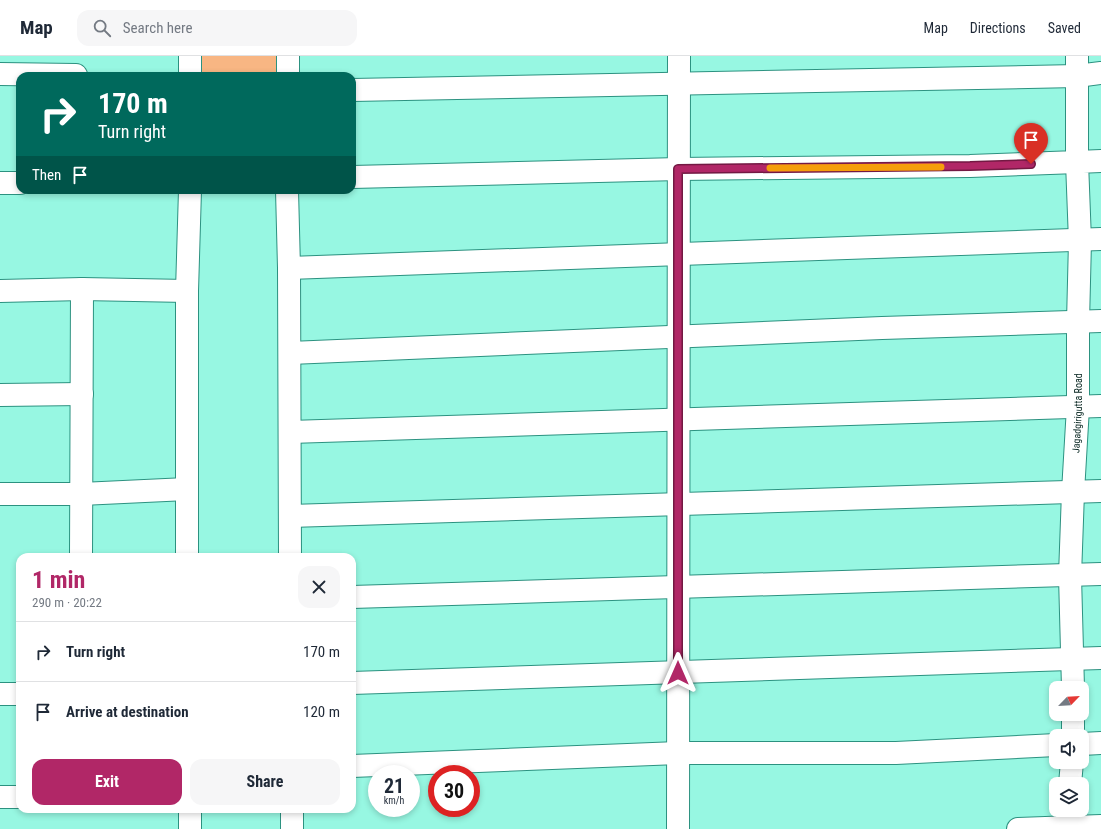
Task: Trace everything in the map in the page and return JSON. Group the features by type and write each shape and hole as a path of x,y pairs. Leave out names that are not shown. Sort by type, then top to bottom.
{"street":[{"path":"190,56 190,72"},
{"path":"288,56 288,72"},
{"path":"678,829 679,56"},
{"path":"356,90 679,84 1077,66 1101,74"},
{"name":"Jagadgirigutta Road","path":"1073,681 1070,576 1078,407 1080,241 1077,162 1077,66"},
{"path":"30,72 76,69"},
{"path":"0,74 16,73"},
{"path":"356,177 678,169 970,166 1101,161"},
{"path":"0,183 16,183"},
{"path":"187,553 187,291 190,194"},
{"path":"287,194 290,353 290,553"},
{"path":"289,268 1080,241 1101,239"},
{"path":"0,291 82,289 187,291"},
{"path":"81,553 82,289"},
{"path":"290,353 882,328 1101,321"},
{"path":"0,395 82,394"},
{"path":"290,432 1101,406"},
{"path":"0,494 81,494 187,489"},
{"path":"290,516 1101,491"},
{"path":"356,597 1101,574"},
{"path":"356,683 1101,658"},
{"path":"0,694 16,694"},
{"path":"1089,744 1101,743"},
{"path":"356,766 678,753 896,753 1049,745"},
{"path":"0,797 16,797"},
{"path":"190,813 190,829"},
{"path":"292,813 292,829"},
{"path":"1018,829 1067,822 1101,826"}],"shaded area":[{"path":"199,56 282,56 282,72 199,72"}],"slow traffic":[{"path":"770,168 941,167"}],"route":[{"path":"678,673 678,169 1031,164"}]}
